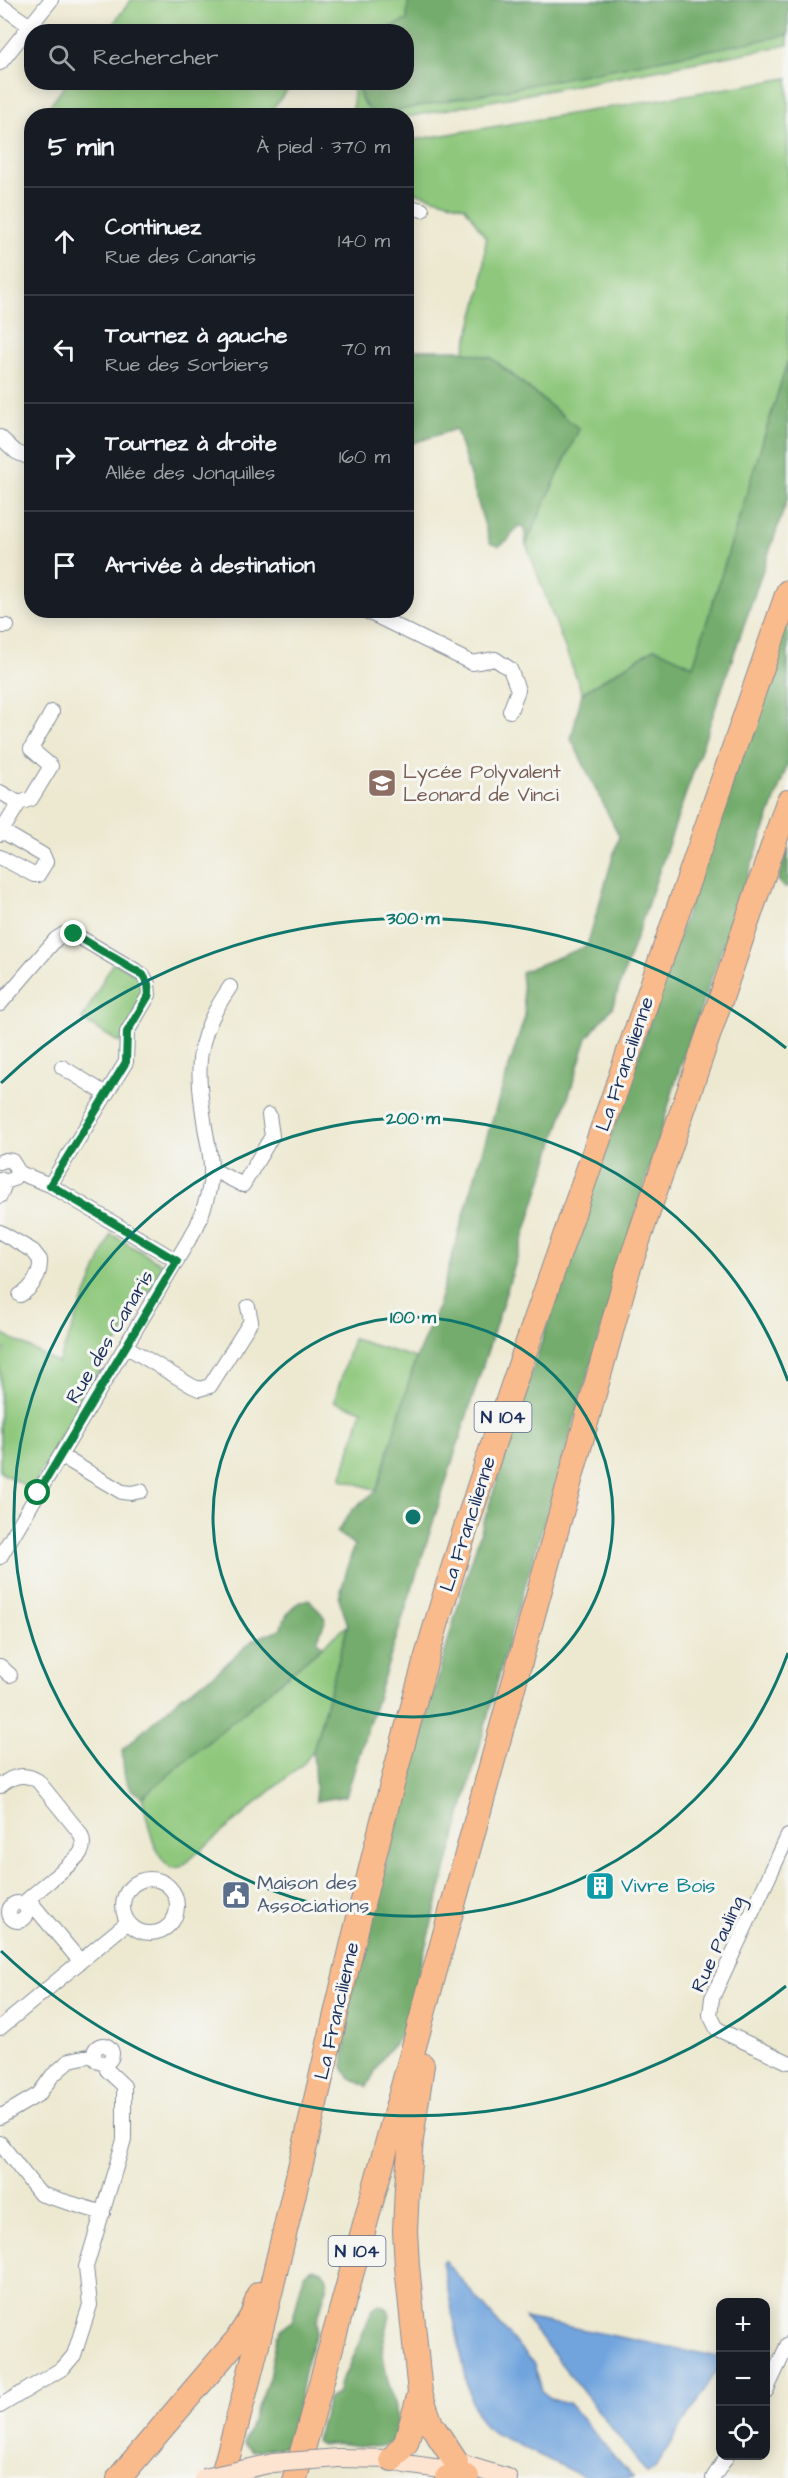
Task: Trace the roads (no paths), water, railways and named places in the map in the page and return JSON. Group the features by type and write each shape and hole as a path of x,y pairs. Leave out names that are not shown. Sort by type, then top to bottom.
{"highway":[{"name":"La Francilienne","path":"222,2478 280,2259 358,1921 400,1756 445,1596 520,1366 788,592"},
{"name":"N 104","path":"295,2478 628,1270 788,802"},
{"path":"419,2024 425,2050 411,2139 405,2231 420,2393 431,2424 460,2474"},
{"path":"119,2478 135,2469 237,2340 252,2316 264,2279 280,2259"},
{"path":"392,2459 406,2443 420,2393"}],"street":[{"path":"32,24 51,0"},
{"path":"0,5 27,24"},
{"path":"0,63 24,33"},
{"path":"414,208 422,210"},
{"path":"0,437 16,452 24,456"},
{"path":"379,618 472,663 495,659 510,669 518,690 510,711"},
{"path":"0,857 34,875 38,875 46,862 43,855 1,832 18,803 32,799 51,766 32,749 52,712"},
{"path":"0,792 18,803"},
{"path":"0,1004 56,939 64,934 74,934 143,975 148,984 149,995 127,1032 126,1062 50,1185"},
{"name":"Rue des Canaris","path":"0,1557 197,1226 212,1168 198,1071 199,1057 215,1011 230,987"},
{"path":"62,1067 106,1094"},
{"path":"212,1168 243,1185 272,1136 269,1115"},
{"path":"0,1162 12,1161 17,1172 15,1178 3,1180 0,1196"},
{"path":"17,1172 50,1185 177,1261"},
{"path":"0,1232 33,1251 40,1260 41,1267 28,1291 20,1295"},
{"path":"127,1347 192,1386 205,1388 210,1386 251,1321 248,1307"},
{"path":"60,1456 122,1492 141,1491"},
{"path":"0,1786 13,1777 23,1775 34,1778 80,1833 82,1846 76,1858 12,1908 80,1961"},
{"name":"Rue Pauling","path":"788,1836 712,1998 710,2015 717,2029 788,2062"},
{"path":"0,2028 128,1923"},
{"path":"0,2117 39,2094 52,2076 70,2060 93,2055 99,2045 110,2048 112,2054 106,2063 107,2070 124,2086 124,2140 86,2267 90,2305 74,2355 63,2368 0,2406"},
{"path":"0,2143 40,2194 104,2213"},
{"path":"770,2381 788,2344"},
{"path":"204,2478 273,2463 339,2458 392,2459 405,2464 460,2474 508,2478"},
{"path":"713,2478 724,2460"},
{"path":"724,2478 734,2460"}],"water":[{"path":"444,2260 534,2364 542,2391 551,2399 572,2407 633,2478 586,2478 494,2433 484,2425 470,2397 442,2262"},
{"path":"525,2318 716,2356 716,2372 654,2469 647,2473"}],"place":[{"name":"Lycée Polyvalent Leonard de Vinci","path":"382,783"},
{"name":"Vivre Bois","path":"600,1886"},
{"name":"Maison des Associations","path":"236,1895"}]}
